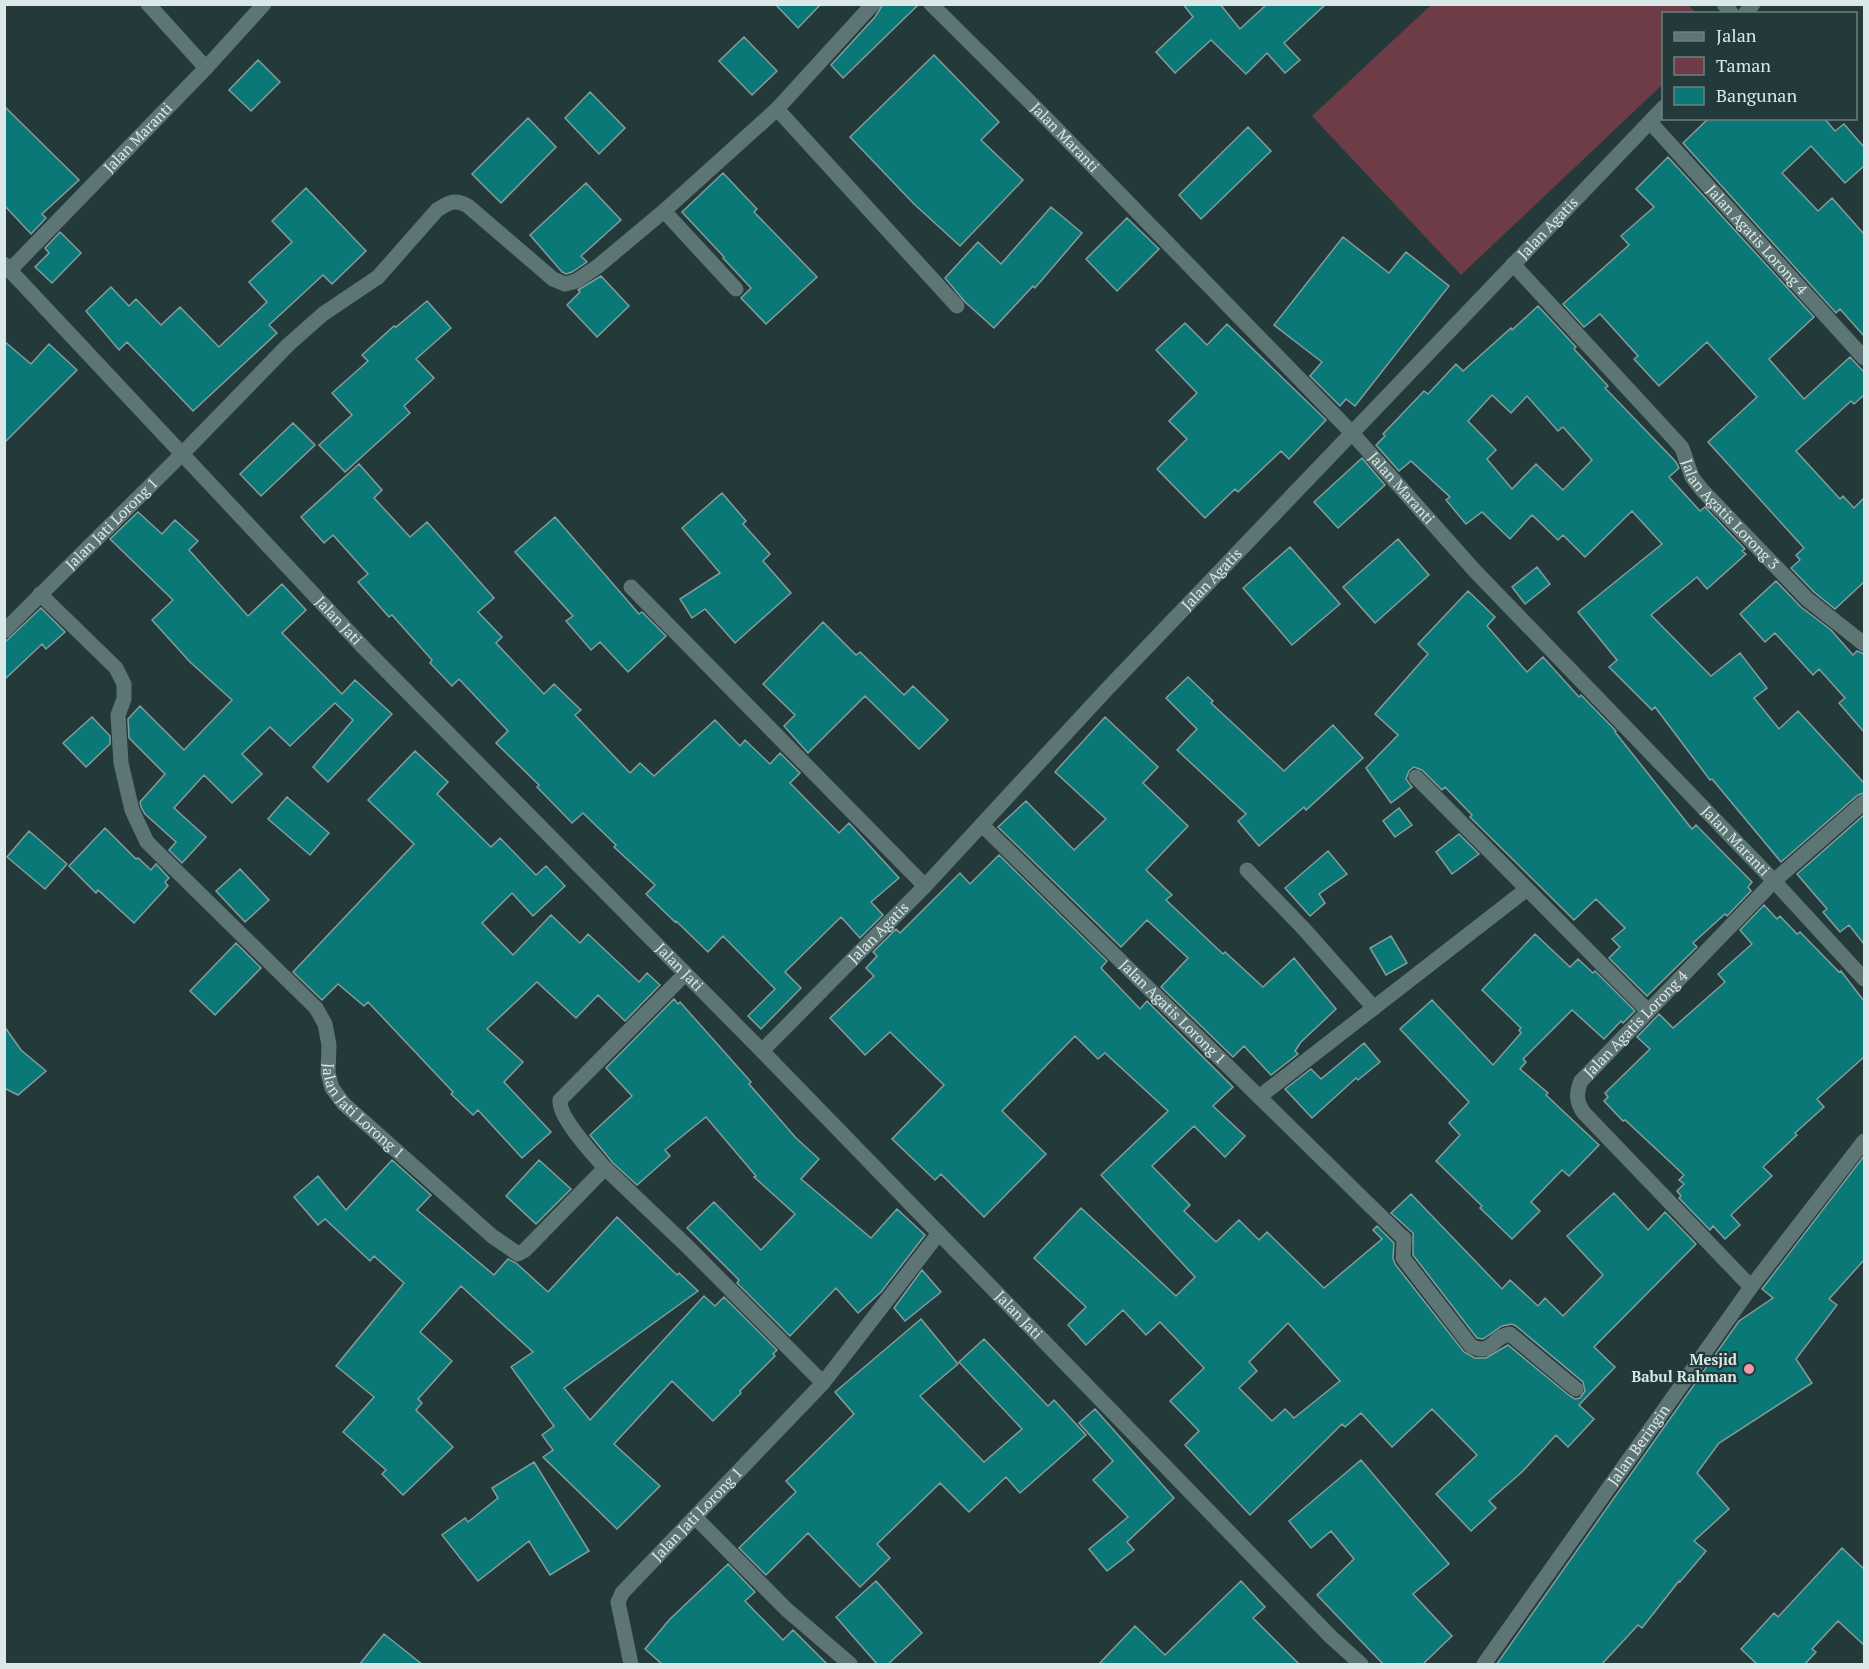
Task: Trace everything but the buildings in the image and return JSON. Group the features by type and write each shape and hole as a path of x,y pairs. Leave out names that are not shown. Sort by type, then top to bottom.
{"street":[{"path":"148,4 206,68"},
{"name":"Jalan Maranti","path":"7,267 206,68 264,4"},
{"path":"736,289 664,211 777,108 873,4"},
{"name":"Jalan Maranti","path":"931,4 1046,118 1352,433 1475,571 1774,881 1864,979"},
{"path":"777,108 957,306"},
{"name":"Jalan Agatis","path":"762,1051 925,886 1108,688 1662,109"},
{"name":"Jalan Agatis Lorong 4","path":"1650,122 1864,358"},
{"name":"Jalan Jati Lorong 1","path":"4,632 288,345 323,314 378,277 437,210 449,202 458,201 468,206 553,279 565,284 576,281 597,267 664,211"},
{"name":"Jalan Agatis Lorong 3","path":"1513,264 1682,448 1692,477 1702,490 1807,599 1864,644"},
{"name":"Jalan Jati","path":"7,267 372,657 762,1051 1331,1637 1361,1665"},
{"path":"631,587 925,886"},
{"name":"Jalan Jati Lorong 1","path":"40,594 116,668 124,684 124,699 118,715 121,763 132,810 147,842 316,1008 326,1024 329,1045 328,1073 332,1088 344,1104 492,1236 518,1254 525,1250 605,1168"},
{"path":"1416,777 1648,1011"},
{"name":"Jalan Agatis Lorong 4","path":"1751,1287 1584,1113 1577,1100 1581,1081 1774,881 1864,802"},
{"name":"Jalan Agatis Lorong 1","path":"982,825 1404,1238 1403,1258 1471,1346 1485,1349 1510,1334 1576,1389"},
{"path":"1247,870 1304,929 1374,1008"},
{"path":"1259,1097 1527,889"},
{"path":"685,975 560,1100 559,1108 605,1168 688,1247 823,1383"},
{"name":"Jalan Beringin","path":"1484,1665 1751,1287 1864,1141"},
{"name":"Jalan Jati Lorong 1","path":"631,1665 618,1602 622,1593 823,1383 939,1233"},
{"path":"695,1517 786,1609 850,1665"}],"green space":[{"path":"1431,5 1688,5 1695,12 1662,12 1662,85 1461,275 1312,116"}],"place":[{"name":"Mesjid Babul Rahman","path":"1749,1369"}]}
